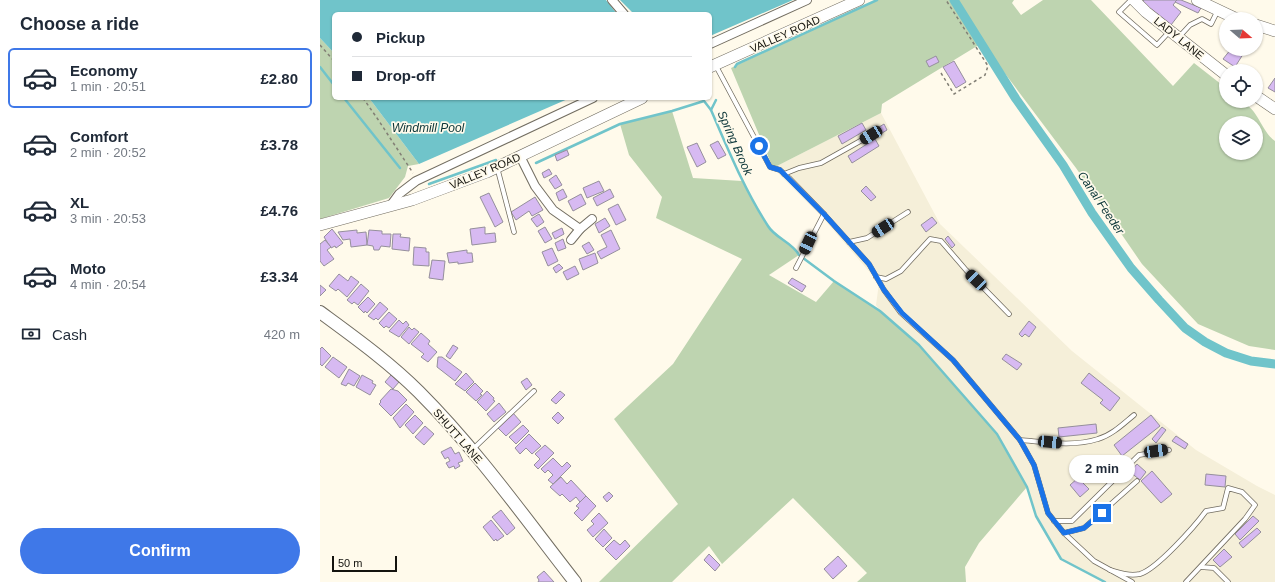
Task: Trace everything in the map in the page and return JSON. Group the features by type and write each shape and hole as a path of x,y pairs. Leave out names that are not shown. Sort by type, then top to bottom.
{"main road":[{"name":"SHUTT LANE","path":"320,312 360,342 418,392 471,451 575,582"}],"street":[{"path":"612,0 622,12"},
{"path":"712,43 807,0"},
{"name":"VALLEY ROAD","path":"713,66 859,0"},
{"name":"LADY LANE","path":"1134,0 1219,69"},
{"path":"1197,0 1222,12"},
{"path":"1263,27 1275,31"},
{"path":"391,205 400,194 416,180 589,100"},
{"name":"VALLEY ROAD","path":"320,225 419,197 497,167 559,136 638,100"},
{"path":"1263,101 1275,109"},
{"path":"520,156 535,186 553,210 580,229"},
{"path":"571,240 580,229 592,219"}],"lane":[{"path":"1131,0 1119,12 1157,45 1202,19 1211,24 1218,10"},
{"path":"713,66 770,167 784,174 824,214 869,264 876,277 902,313 953,360 1020,440 1034,465 1048,513 1054,521 1064,533 1094,561 1132,582"},
{"path":"784,174 800,168 821,164 871,135"},
{"path":"497,167 514,232"},
{"path":"849,242 867,238 908,212"},
{"path":"796,268 824,214"},
{"path":"876,277 886,278 900,271 930,239 941,241 966,270 1009,314"},
{"path":"471,451 534,391"},
{"path":"1020,440 1064,444 1098,439 1114,431 1134,415"},
{"path":"1054,521 1072,521 1139,455 1168,450"},
{"path":"1064,533 1084,528 1138,481"},
{"path":"1110,570 1128,575 1140,574 1151,568 1197,523 1206,511 1223,508 1228,488 1242,492 1255,505 1245,519 1186,582"},
{"path":"1200,567 1214,568 1228,582"}],"path":[{"path":"941,73 954,94 985,75 988,66 946,0"},
{"path":"320,45 332,60"},
{"path":"364,100 378,118 416,180"}],"shaded area":[{"path":"881,113 940,224 1072,351 1196,450 1275,495 1275,582 1105,582 1061,559 1036,516 1027,487 949,380 919,345 880,311 876,305 879,283 823,218 773,168"}],"green space":[{"path":"876,0 1014,0 1012,3 1021,15 1043,0 1091,0 1173,86 1194,63 1219,83 1219,108 1250,108 1256,115 1219,116 1219,160 1263,160 1263,127 1270,137 1275,141 1275,350 1249,346 1198,324 1142,264 1076,168 982,43 882,104 881,113 773,168 731,68"},
{"path":"320,38 332,51 332,100 371,100 419,164 408,166 405,177 389,198 320,219"},
{"path":"672,111 693,178 742,181 769,228 796,249 799,255 769,275 816,302 834,281 880,311 919,345 997,434 1027,487 979,543 965,567 966,582 857,582 867,573 793,498 722,564 709,546 672,582 599,582 678,504 614,419 673,364 742,259 656,218 662,197 629,155 620,124"}],"water":[{"path":"320,0 606,0 615,12 332,12 332,51 320,38"},
{"path":"620,0 793,0 712,35 712,12 632,12"},
{"name":"Windmill Pool","path":"371,100 565,100 419,164"}],"building":[{"path":"1144,0 1177,0 1173,5 1181,12 1171,25 1142,2"},
{"path":"1177,0 1181,0 1201,8 1198,13 1175,2"},
{"path":"936,56 939,62 929,67 926,61"},
{"path":"1225,56 1242,56 1237,64 1230,64 1223,59"},
{"path":"954,61 966,82 956,88 943,67"},
{"path":"1275,78 1275,92 1268,88"},
{"path":"862,123 866,130 842,144 838,136"},
{"path":"884,124 887,130 879,135 876,129"},
{"path":"875,139 879,146 852,163 848,156"},
{"path":"718,141 726,155 718,159 710,145"},
{"path":"697,143 706,162 697,167 687,147"},
{"path":"567,150 569,155 557,161 555,155"},
{"path":"549,169 552,174 544,178 542,173"},
{"path":"556,175 562,185 555,189 549,180"},
{"path":"599,181 604,191 587,198 583,188"},
{"path":"866,186 876,197 871,201 861,191"},
{"path":"563,189 567,197 559,201 556,193"},
{"path":"610,189 614,197 597,206 593,198"},
{"path":"489,193 503,222 495,227 480,197"},
{"path":"581,194 586,204 573,211 568,201"},
{"path":"535,197 543,210 532,216 529,211 516,220 511,212"},
{"path":"618,204 626,220 616,225 608,209"},
{"path":"539,214 544,222 537,227 531,219"},
{"path":"932,217 937,223 926,232 921,225"},
{"path":"605,218 610,226 599,233 595,224"},
{"path":"485,227 485,234 495,233 496,242 472,245 470,229"},
{"path":"545,227 552,239 545,243 538,231"},
{"path":"562,228 564,234 555,239 552,233"},
{"path":"332,229 343,243 336,248 335,246 331,248 324,237"},
{"path":"357,230 357,233 366,232 367,245 351,247 350,239 343,240 338,232"},
{"path":"369,230 382,231 382,234 391,234 390,247 381,246 379,250 374,250 373,246 367,245"},
{"path":"611,230 620,249 601,259 597,252 607,247 601,235"},
{"path":"393,234 401,234 400,237 410,238 409,251 392,249"},
{"path":"948,236 955,245 952,248 945,239"},
{"path":"563,239 566,248 558,251 555,243"},
{"path":"325,240 331,247 327,250 334,259 324,266 320,261 320,244"},
{"path":"589,242 594,250 587,254 582,246"},
{"path":"414,247 426,248 426,252 429,252 429,266 413,265"},
{"path":"552,248 558,261 548,266 542,252"},
{"path":"467,250 467,253 472,253 473,262 458,264 458,262 449,263 447,253"},
{"path":"595,253 598,263 583,270 579,259"},
{"path":"432,260 445,261 443,280 429,278"},
{"path":"559,264 563,268 556,273 553,268"},
{"path":"575,266 579,274 567,280 563,272"},
{"path":"339,274 348,281 351,276 359,282 347,297 338,289 336,291 329,286"},
{"path":"792,278 806,286 802,292 788,283"},
{"path":"361,284 369,291 358,305 354,302 352,304 347,300"},
{"path":"320,285 326,290 320,296"},
{"path":"368,297 375,304 367,313 365,311 364,313 358,307"},
{"path":"380,302 388,309 378,320 376,318 374,320 368,316"},
{"path":"389,312 397,319 389,328 386,326 384,328 379,323"},
{"path":"399,320 403,324 406,321 409,325 399,337 389,331"},
{"path":"1029,321 1036,327 1029,337 1025,334 1022,337 1019,334"},
{"path":"409,327 412,330 414,328 419,332 409,344 401,337"},
{"path":"421,333 430,341 428,344 437,352 428,362 421,357 424,354 411,344"},
{"path":"453,345 458,348 450,359 446,356"},
{"path":"322,347 331,356 322,366 320,364 320,349"},
{"path":"1006,354 1022,364 1017,370 1002,359"},
{"path":"333,357 347,367 339,378 325,367"},
{"path":"438,357 442,357 462,372 455,381 437,367"},
{"path":"349,369 360,376 354,386 348,383 346,386 341,384"},
{"path":"466,373 474,382 465,391 455,384"},
{"path":"1089,373 1120,398 1110,411 1100,403 1103,400 1081,383"},
{"path":"362,375 373,381 372,383 376,385 370,395 356,387"},
{"path":"391,375 399,382 393,389 385,382"},
{"path":"527,378 532,385 526,390 521,382"},
{"path":"475,383 483,391 480,394 482,395 476,401 466,392"},
{"path":"391,389 398,391 407,400 391,416 379,404"},
{"path":"487,391 495,401 486,411 477,402"},
{"path":"560,391 565,395 556,404 551,400"},
{"path":"499,403 506,412 494,422 487,414"},
{"path":"406,404 414,412 400,428 393,418"},
{"path":"558,412 564,418 558,424 552,418"},
{"path":"513,413 521,422 506,436 498,428"},
{"path":"415,415 423,423 413,434 405,425"},
{"path":"1151,415 1160,426 1122,456 1114,445"},
{"path":"1096,424 1097,433 1059,437 1058,428"},
{"path":"523,425 529,431 516,444 509,437"},
{"path":"425,426 434,434 424,445 415,437"},
{"path":"1162,427 1166,430 1156,443 1152,439"},
{"path":"529,434 541,446 532,454 526,448 520,454 515,448"},
{"path":"1176,436 1188,444 1185,449 1172,441"},
{"path":"545,445 554,453 538,469 534,465 540,459 535,454"},
{"path":"451,447 455,454 459,452 463,461 458,463 460,466 455,469 454,466 449,468 446,463 450,461 448,457 445,459 441,452"},
{"path":"553,458 562,467 567,462 571,466 553,484 548,480 553,475 548,470 545,473 541,469"},
{"path":"1137,464 1146,472 1140,480 1130,472"},
{"path":"1152,471 1172,494 1161,503 1141,481"},
{"path":"1206,474 1226,476 1225,487 1205,485"},
{"path":"561,477 567,484 571,480 586,496 580,502 576,497 570,502 562,494 560,496 550,487"},
{"path":"1078,478 1089,489 1080,497 1070,485"},
{"path":"609,492 613,496 607,502 603,497"},
{"path":"586,496 596,506 582,521 574,513 579,508 576,506"},
{"path":"501,510 515,528 507,535 492,517"},
{"path":"599,513 608,523 593,537 587,530 594,524 591,521"},
{"path":"1253,516 1259,521 1240,540 1235,534"},
{"path":"491,520 504,536 497,541 496,539 494,541 483,527"},
{"path":"1257,528 1261,532 1243,548 1239,543"},
{"path":"604,529 612,538 603,547 595,539"},
{"path":"614,540 620,545 625,540 630,546 616,560 605,549"},
{"path":"1224,549 1232,557 1220,567 1213,560"},
{"path":"709,554 720,565 715,571 704,560"},
{"path":"838,556 847,566 833,579 824,569"},
{"path":"544,571 554,582 538,582 539,580 537,577"}],"waterway":[{"path":"735,67 737,64 877,0"},
{"name":"Canal Feeder","path":"954,0 1016,99 1063,165 1092,213 1131,268 1159,300 1185,328 1205,342 1226,353 1251,361 1275,364"},
{"path":"320,67 332,82"},
{"path":"346,100 400,168"},
{"path":"711,110 716,100"},
{"name":"Spring Brook","path":"536,163 620,124 704,101 711,110 751,198 771,230 792,247 799,255 834,281 880,311 919,345 997,434 1027,487 1036,516 1061,559 1105,582"},
{"path":"429,184 496,160"}],"route":[{"path":"759,146 770,167 780,170 824,214 869,264 884,290 902,313 953,360 990,402 1020,440 1034,465 1041,494 1048,513 1064,533 1084,528 1102,513"}]}
